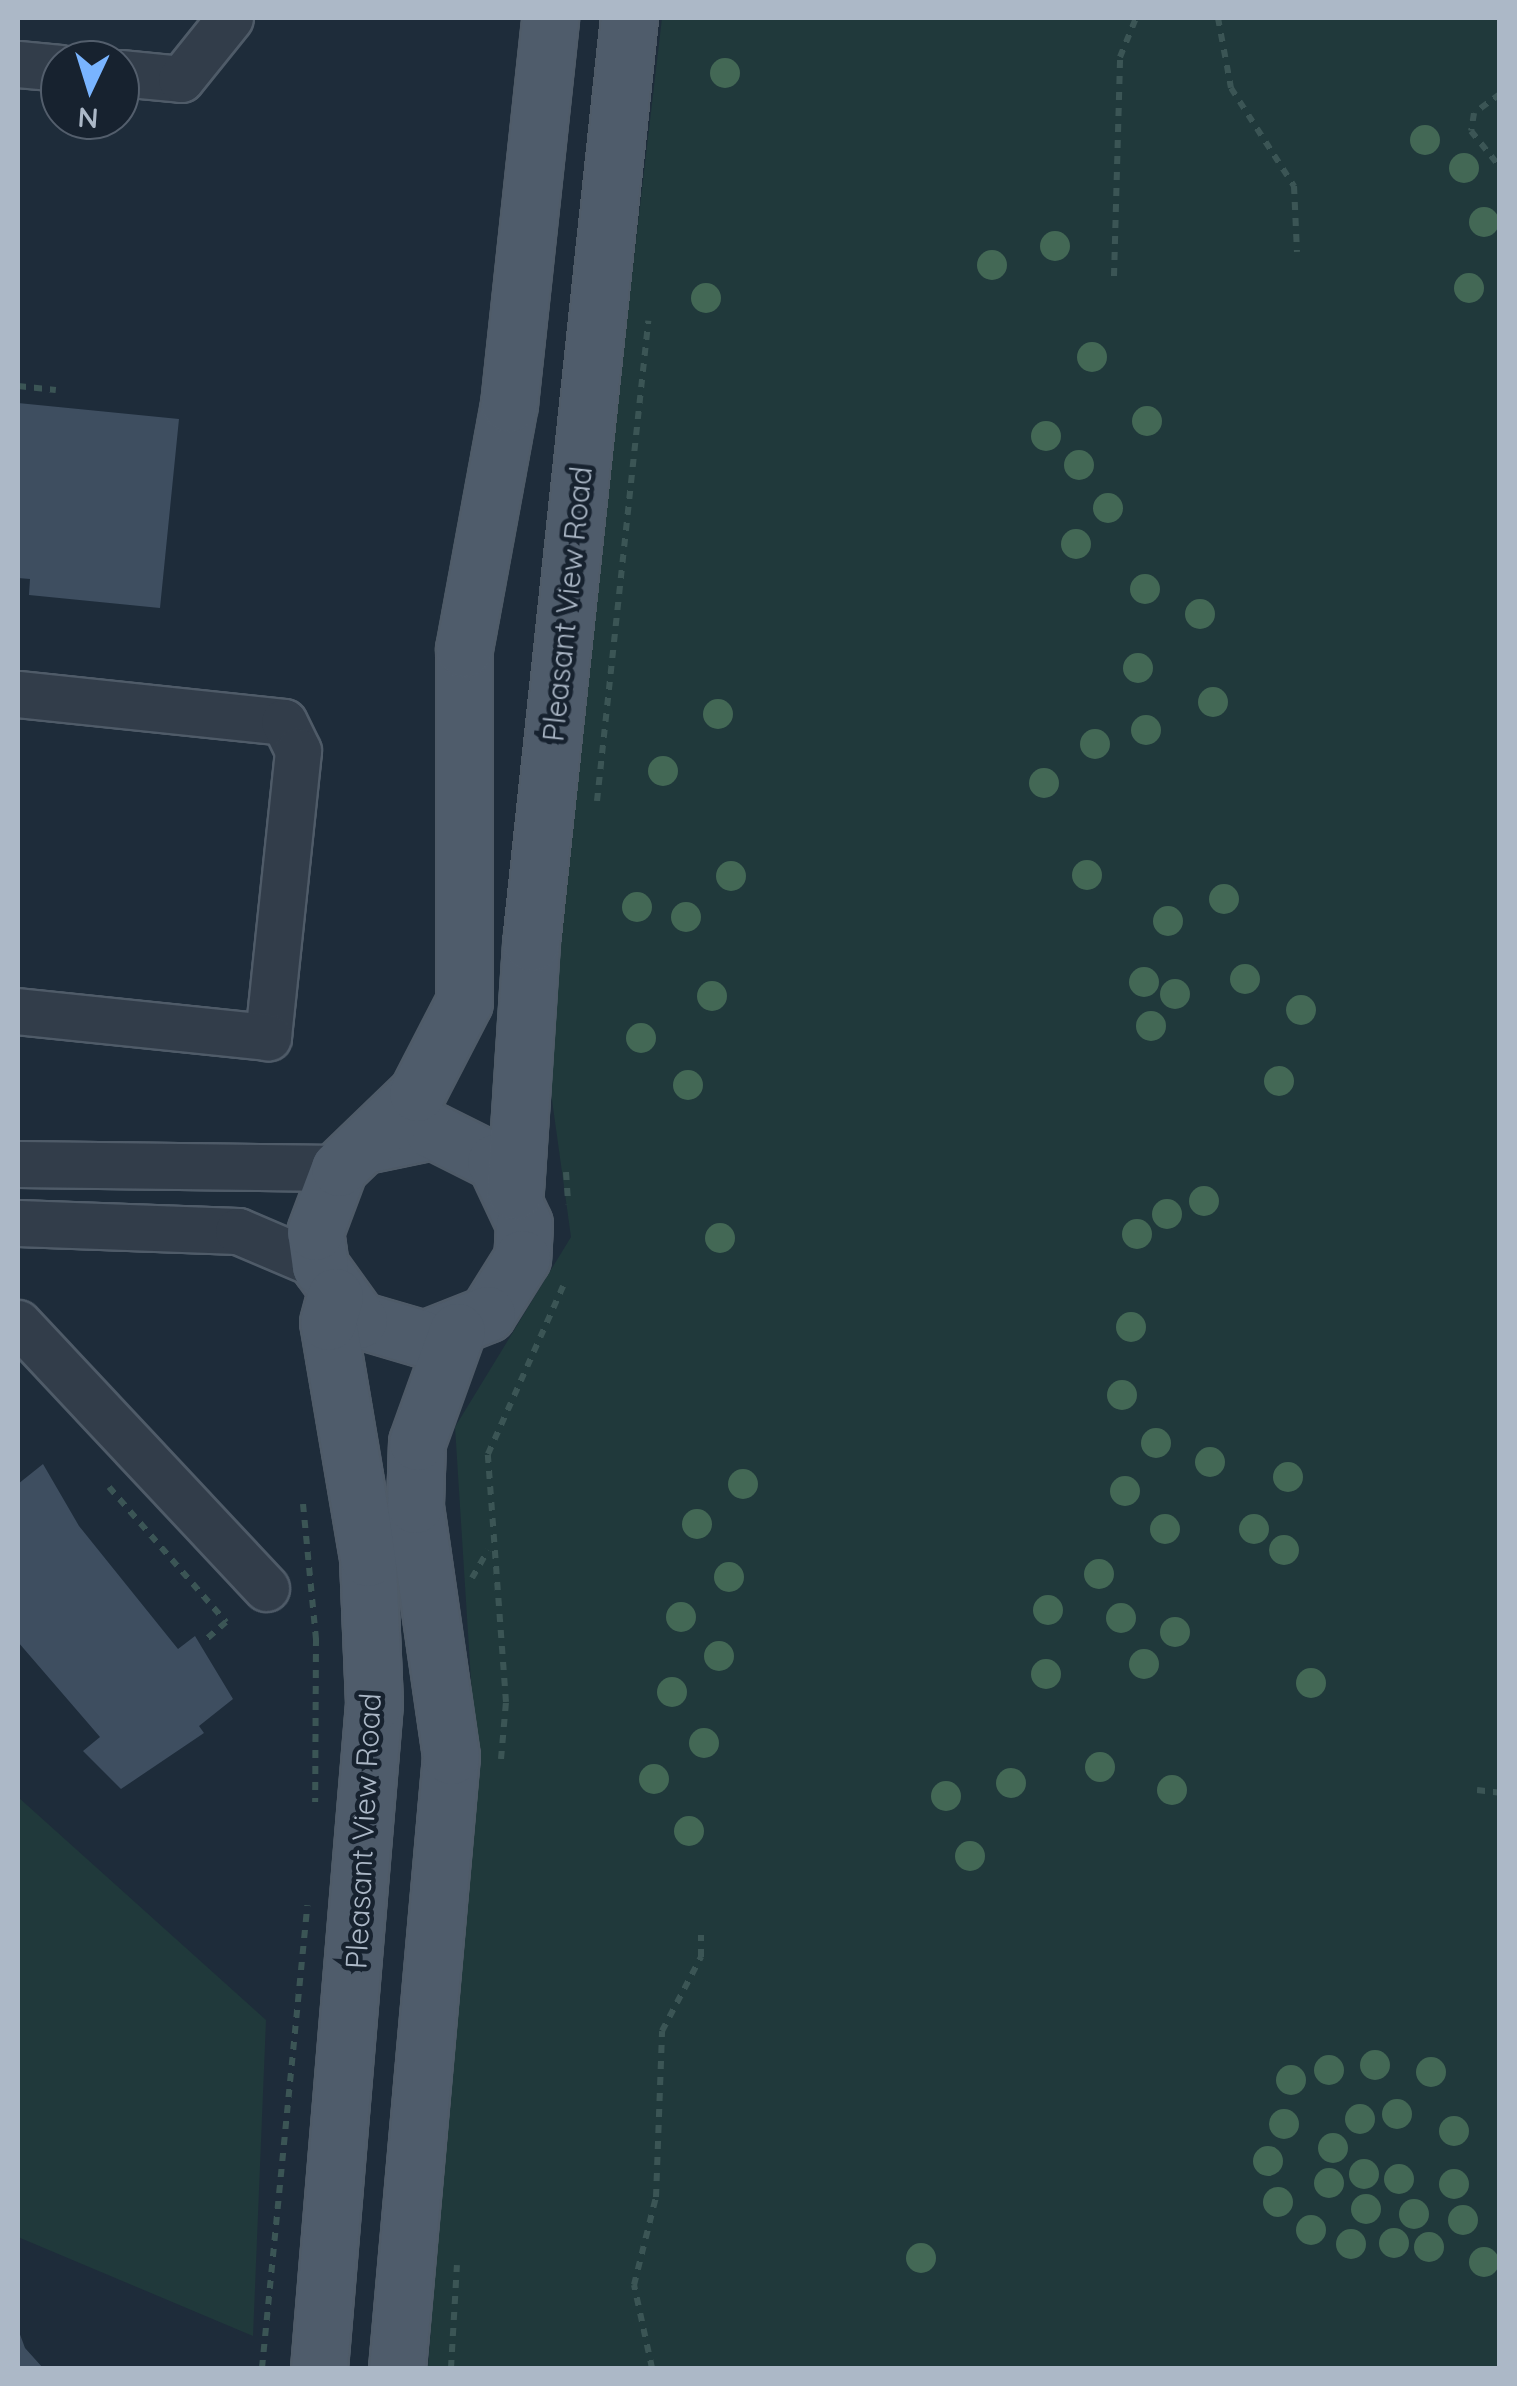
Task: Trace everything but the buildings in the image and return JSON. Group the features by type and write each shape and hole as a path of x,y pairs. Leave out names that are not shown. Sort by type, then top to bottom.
{"main road":[{"path":"352,1156 433,1130 481,1152 515,1191 522,1258 487,1314 458,1332 390,1334 327,1281 314,1232 352,1156 417,1093 464,1002 464,650 509,404 550,18"},
{"name":"Pleasant View Road","path":"515,1191 531,943 628,18"},
{"name":"Pleasant View Road","path":"319,2368 374,1704 368,1558 328,1322 327,1281"},
{"path":"398,2368 451,1756 415,1505 417,1442 458,1332"}],"street":[{"path":"140,75 181,79 230,18"},
{"path":"18,694 284,722 298,751 268,1038 18,1011"},
{"path":"18,1164 352,1156"},
{"path":"18,1222 238,1231 327,1281"},
{"path":"18,1322 266,1588"}],"path":[{"path":"1114,276 1120,57 1136,18"},
{"path":"1218,18 1236,98 1294,186 1297,252"},
{"path":"1500,94 1474,114 1471,130 1500,168"},
{"path":"18,386 56,390"},
{"path":"96,1471 226,1622 204,1640"},
{"path":"303,1504 316,1638 314,1810"},
{"path":"1477,1790 1500,1794"},
{"path":"262,2368 309,1882"},
{"path":"652,2368 634,2285 656,2197 662,2031 701,1957 701,1935"}],"green space":[{"path":"662,18 1499,18 1499,2368 428,2368 474,1728 455,1427 571,1237 543,1035"},
{"path":"18,1797 266,2020 253,2336 18,2237"}]}
